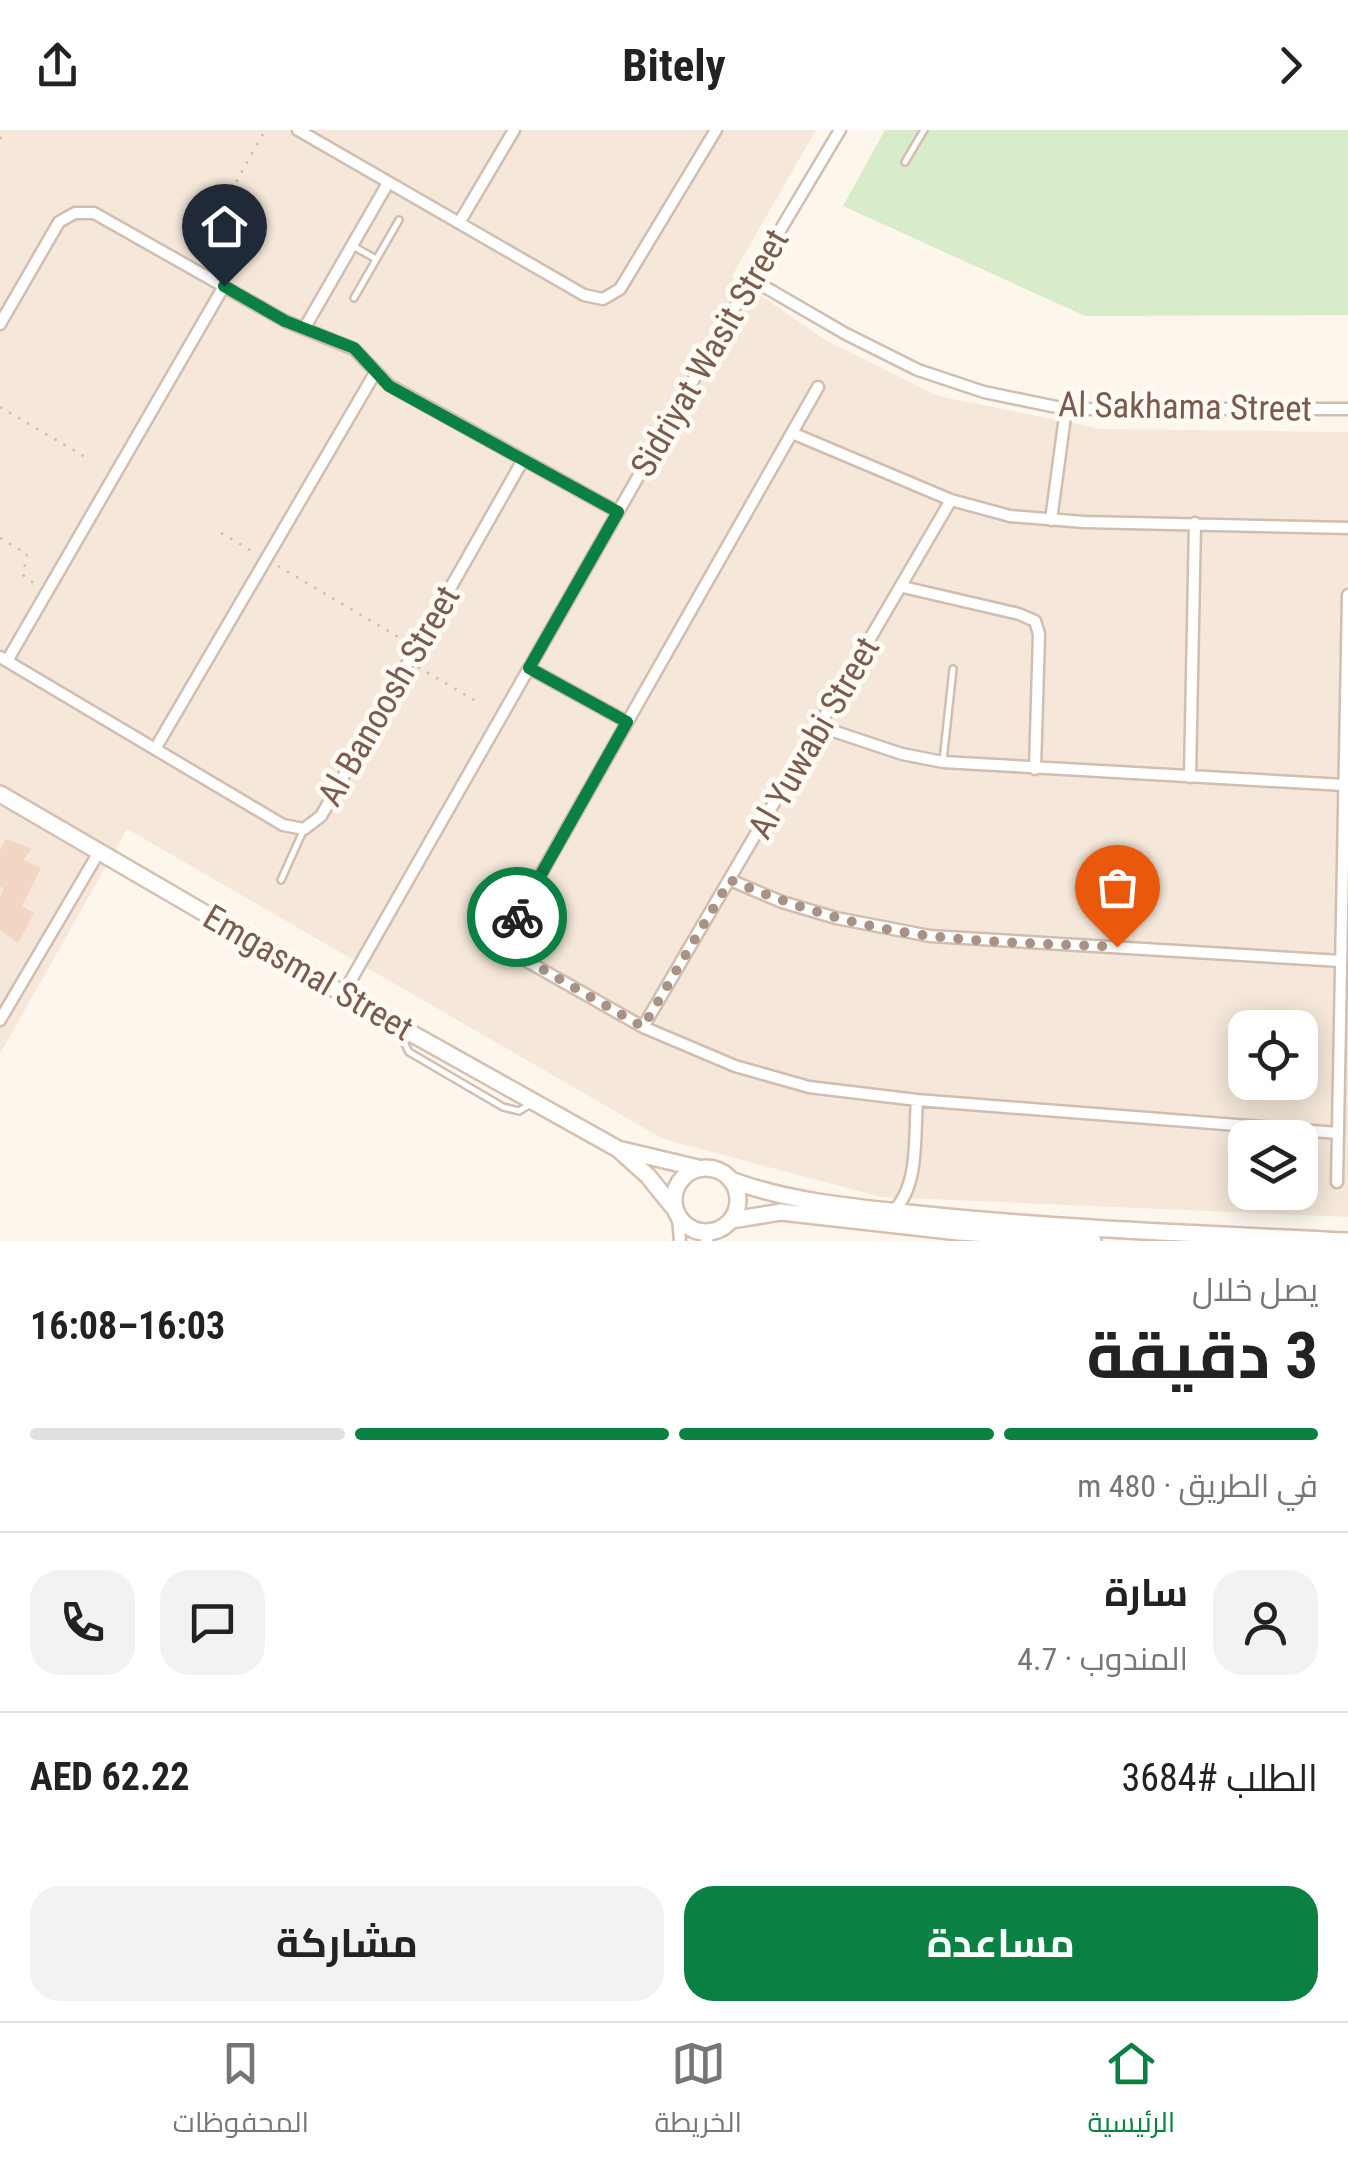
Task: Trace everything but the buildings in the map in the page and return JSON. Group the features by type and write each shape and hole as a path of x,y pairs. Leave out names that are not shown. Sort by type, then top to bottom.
{"street":[{"path":"298,130 312,134 388,183 584,295 603,299 620,289 716,130"},
{"path":"459,223 514,130"},
{"name":"Sidriyat Wasit Street","path":"343,994 840,130"},
{"path":"304,329 388,183"},
{"path":"0,324 59,222 75,213 103,217 304,329 354,348 389,386 618,512"},
{"name":"Al Sakhama Street","path":"751,279 918,370 984,392 1066,409 1348,409"},
{"path":"4,659 224,286"},
{"path":"155,749 375,373"},
{"path":"818,387 513,923 509,939 516,954 643,1027 734,1066 790,1082 917,1100 1338,1133"},
{"path":"1051,520 1066,409"},
{"path":"792,433 951,500 1010,516 1348,528"},
{"name":"Al Banoosh Street","path":"4,659 283,826 304,829 321,816 523,460"},
{"name":"Al Yuwabi Street","path":"643,1027 951,500"},
{"path":"1190,777 1195,523"},
{"path":"902,587 1019,614 1035,622 1039,634 1036,769"},
{"path":"1336,1182 1348,596"},
{"path":"529,668 627,722"},
{"path":"821,727 892,751 942,762 1344,785"},
{"name":"Emgasmal Street","path":"0,794 618,1149 648,1176 676,1212"},
{"path":"0,1020 99,852"},
{"path":"730,880 782,902 836,918 930,936 1341,962"},
{"path":"917,1100 910,1184 914,1201 924,1214"},
{"name":"Emgasmal Street","path":"618,1149 698,1168"},
{"path":"680,1241 676,1212 678,1182 698,1168 722,1172 764,1192 892,1212 1013,1224 1346,1241"},
{"path":"732,1180 738,1200 732,1220"},
{"path":"892,1212 910,1184"},
{"path":"676,1212 708,1237 732,1220 781,1212 958,1232 1093,1241"}],"lane":[{"path":"905,162 924,130"},
{"path":"354,298 399,220"},
{"path":"353,246 376,260"},
{"path":"942,762 952,669"},
{"path":"281,880 304,829"}],"path":[{"path":"0,139 5,130"},
{"path":"188,266 264,134"},
{"path":"0,407 87,458"},
{"path":"221,532 416,647"},
{"path":"0,538 27,554 22,575 47,592"},
{"path":"408,662 479,703"}],"shaded area":[{"path":"0,130 816,130 732,276 827,341 938,396 1101,429 1348,432 1348,1217 881,1197 663,1139 127,829 0,1054"}],"green space":[{"path":"885,130 1348,130 1348,315 1085,316 843,206"}],"way so far":[{"path":"517,917 509,939 522,960 643,1027 730,880 782,902 836,918 930,936 1117,947"}],"route":[{"path":"224,286 285,321 354,348 389,386 618,512 529,668 627,722 517,917"}]}
